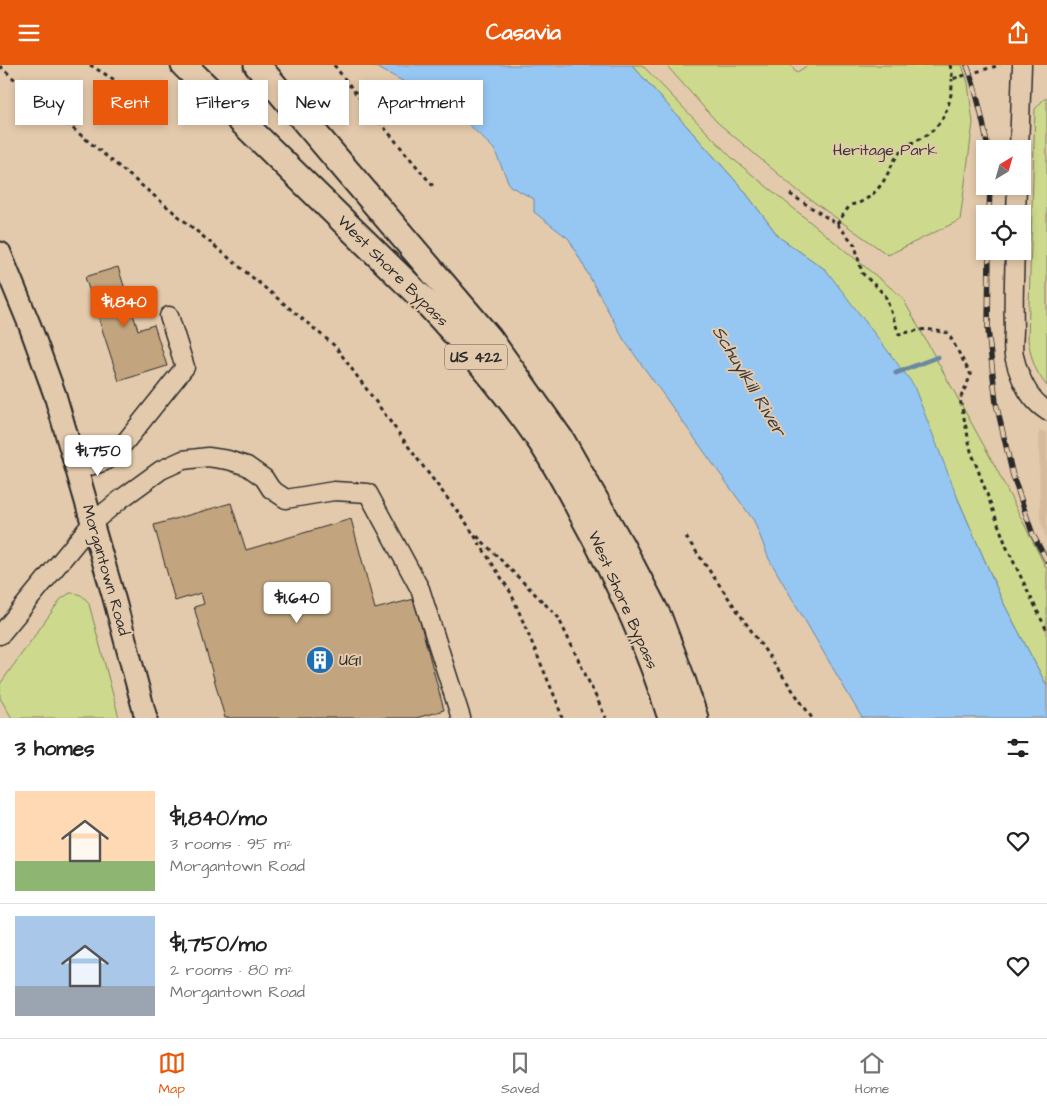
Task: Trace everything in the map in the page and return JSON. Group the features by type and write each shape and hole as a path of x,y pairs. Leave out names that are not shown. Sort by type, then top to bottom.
{"highway":[{"name":"West Shore Bypass","path":"186,65 428,304 491,375 522,416 565,482 607,560 640,634 671,718"},
{"name":"West Shore Bypass","path":"258,67 489,338 562,441 622,547 659,618 695,718"}],"main road":[{"name":"Morgantown Road","path":"0,253 30,326 55,395 93,522 146,718"}],"street":[{"path":"1019,140 1022,65"},
{"path":"1015,260 1014,354 1024,385 1032,397 1047,411"},
{"path":"77,470 103,462 112,457 185,367 169,316"},
{"path":"1,627 93,522 121,499 161,470 182,461 208,457 228,460 247,466 264,479 271,489 286,499 334,491 368,493 420,589 461,718"}],"path":[{"path":"0,65 23,87 335,346 471,530 511,593 562,718"},
{"path":"90,65 115,80"},
{"path":"334,65 433,186"},
{"path":"838,224 851,205 871,196 881,185 900,152 906,146 936,128 949,105 953,89 950,65"},
{"path":"952,79 1000,65"},
{"path":"790,195 838,224 855,245 862,273 885,295 899,334 926,329 948,333 971,375 960,399 971,451 1007,548 1047,631"},
{"path":"471,530 558,617 606,718"},
{"path":"686,537 812,718"}],"shaded area":[{"path":"1039,431 1047,432 1047,541 1040,518"}],"green space":[{"path":"632,65 642,65 733,159 902,297 994,464 1047,570 1047,686 1002,600 958,499 826,270 779,237 742,188"},
{"name":"Heritage Park","path":"666,65 791,65 796,73 808,65 962,65 968,83 973,123 960,220 888,255 797,190 717,122"},
{"path":"1047,98 1047,386 1034,365 1028,340 1035,109"},
{"path":"70,593 81,595 89,604 119,718 12,718 0,698 0,684 61,599"}],"water":[{"name":"Schuylkill River","path":"372,65 632,65 742,188 779,237 826,270 913,384 958,499 1002,600 1047,686 1047,718 862,718 769,559 754,521 624,340 569,239 534,212 534,199 510,186 494,149 469,125 483,125 483,80 401,80"}],"building":[{"path":"118,267 138,330 154,325 167,366 119,381 85,277"},
{"name":"UGI","path":"231,503 246,550 351,519 375,609 414,599 444,710 416,718 225,718 194,607 204,604 201,593 175,601 154,525"}],"waterway":[{"path":"896,373 938,357"}],"railway":[{"path":"967,65 974,85 986,140"},
{"path":"989,205 990,195"},
{"path":"989,260 988,329 996,403 1013,476 1033,535 1047,561"}],"place":[{"name":"UGI","path":"320,660"}]}
